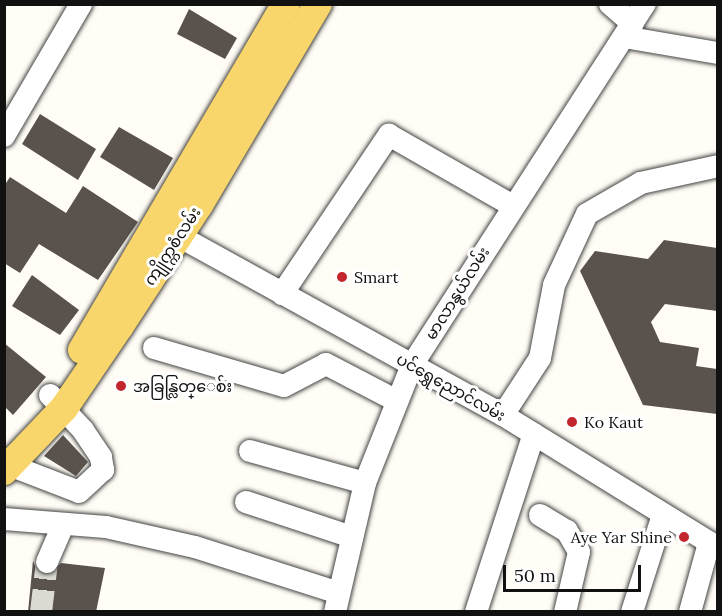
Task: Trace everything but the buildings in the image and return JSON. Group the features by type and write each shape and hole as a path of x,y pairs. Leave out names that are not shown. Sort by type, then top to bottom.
{"main road":[{"name":"ကျိုက္ကစံလမ်း","path":"57,402 154,221 286,4"},
{"name":"ကျိုက္ကစံလမ်း","path":"6,461 57,402 178,237 318,4"}],"street":[{"path":"4,136 81,4"},
{"path":"610,4 628,31 717,53"},
{"name":"မာလာနွယ်လမ်း","path":"337,602 365,483 412,365 511,206 645,4"},
{"path":"282,294 389,135 511,206"},
{"path":"503,415 540,358 554,285 587,214 641,183 717,166"},
{"name":"ပင်ရွှေညောင်လမ်း","path":"154,221 178,237 503,415 662,518 713,546"},
{"path":"154,348 284,386 326,364 397,401"},
{"path":"6,461 67,491 87,488 103,470 101,457 57,402"},
{"path":"476,612 534,434"},
{"path":"250,451 365,483"},
{"path":"246,502 352,537"},
{"path":"540,515 567,531 579,552 565,612"},
{"path":"632,612 662,518"},
{"path":"4,519 106,527 195,547 337,602"},
{"path":"47,562 63,525"},
{"path":"690,612 713,546"}],"tunnel":[{"path":"41,612 47,562"}],"place":[{"name":"Smart","path":"342,277"},
{"name":"အခြန္လြတ္ေစ်း","path":"121,386"},
{"name":"Ko Kaut","path":"572,422"},
{"name":"Aye Yar Shine","path":"684,537"}]}
